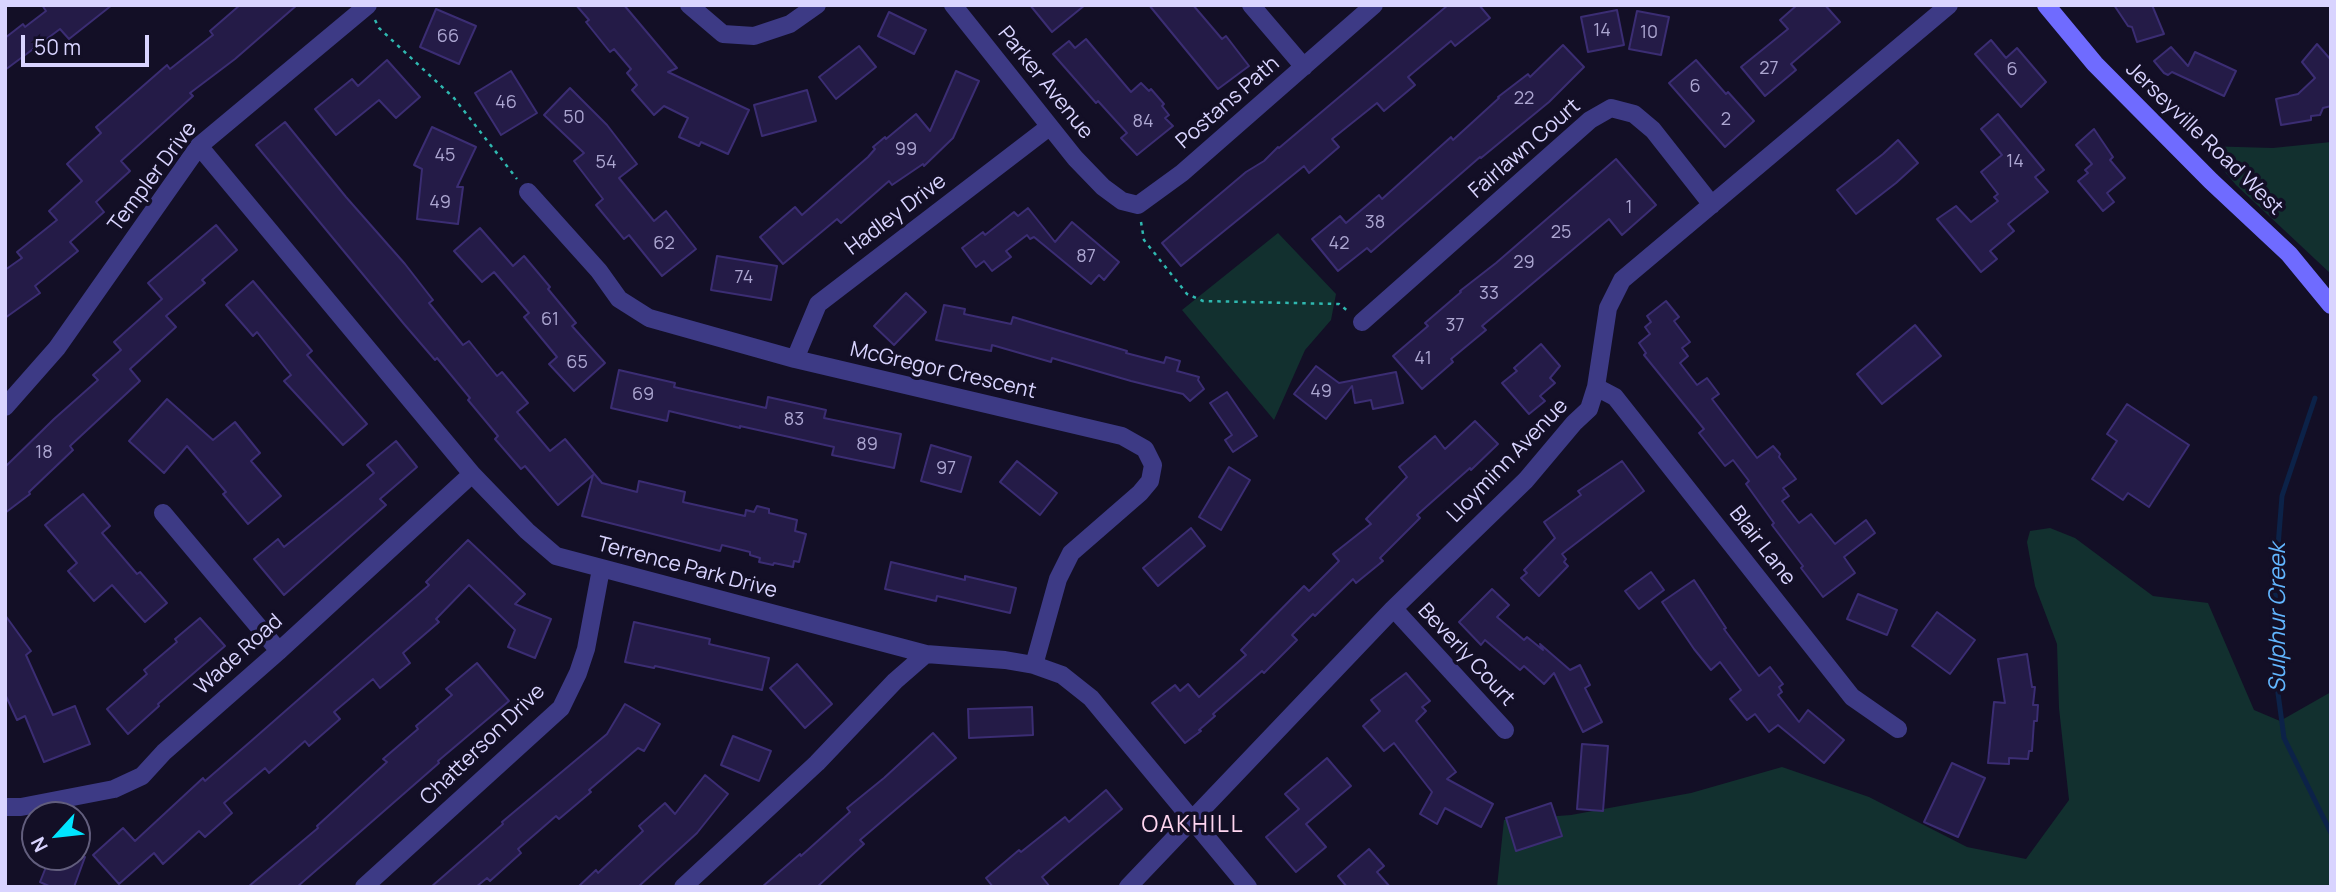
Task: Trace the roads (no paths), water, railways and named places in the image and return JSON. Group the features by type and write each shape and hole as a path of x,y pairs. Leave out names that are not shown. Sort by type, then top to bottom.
{"main road":[{"name":"Jerseyville Road West","path":"2046,5 2095,64 2211,181 2289,254 2331,305"}],"street":[{"path":"689,5 723,34 754,36 790,24 817,5"},
{"name":"Parker Avenue","path":"953,5 1029,98 1049,127 1103,187"},
{"path":"1251,5 1304,67"},
{"name":"Postans Path","path":"1103,187 1122,201 1138,205 1182,173 1374,5"},
{"name":"Lloyminn Avenue","path":"1128,887 1394,609 1525,480 1589,409 1596,387 1608,309 1622,280 1949,5"},
{"name":"Templer Drive","path":"5,407 57,348 199,146 371,11"},
{"name":"Fairlawn Court","path":"1362,322 1590,120 1611,108 1634,114 1653,130 1712,205"},
{"name":"Hadley Drive","path":"794,359 818,304 1049,127"},
{"name":"Terrence Park Drive","path":"199,146 472,474 527,531 556,556 926,654 1005,660 1034,665 1062,675 1091,698 1248,887"},
{"name":"McGregor Crescent","path":"528,192 599,271 619,299 649,318 794,359 1122,436 1145,449 1153,466 1150,481 1071,553 1058,579 1034,665"},
{"name":"Blair Lane","path":"1596,387 1615,397 1852,697 1898,729"},
{"name":"Wade Road","path":"5,807 21,807 114,789 142,776 164,752 472,474"},
{"path":"163,513 279,651"},
{"name":"Chatterson Drive","path":"364,887 561,708 586,649 601,569"},
{"name":"Beverly Court","path":"1394,609 1505,730"},
{"path":"683,887 817,763 895,681 926,654"}],"waterway":[{"name":"Sulphur Creek","path":"2315,398 2282,496 2275,584 2278,693 2284,738 2331,833"}],"district":[{"name":"OAKHILL","path":"1193,826"}]}
